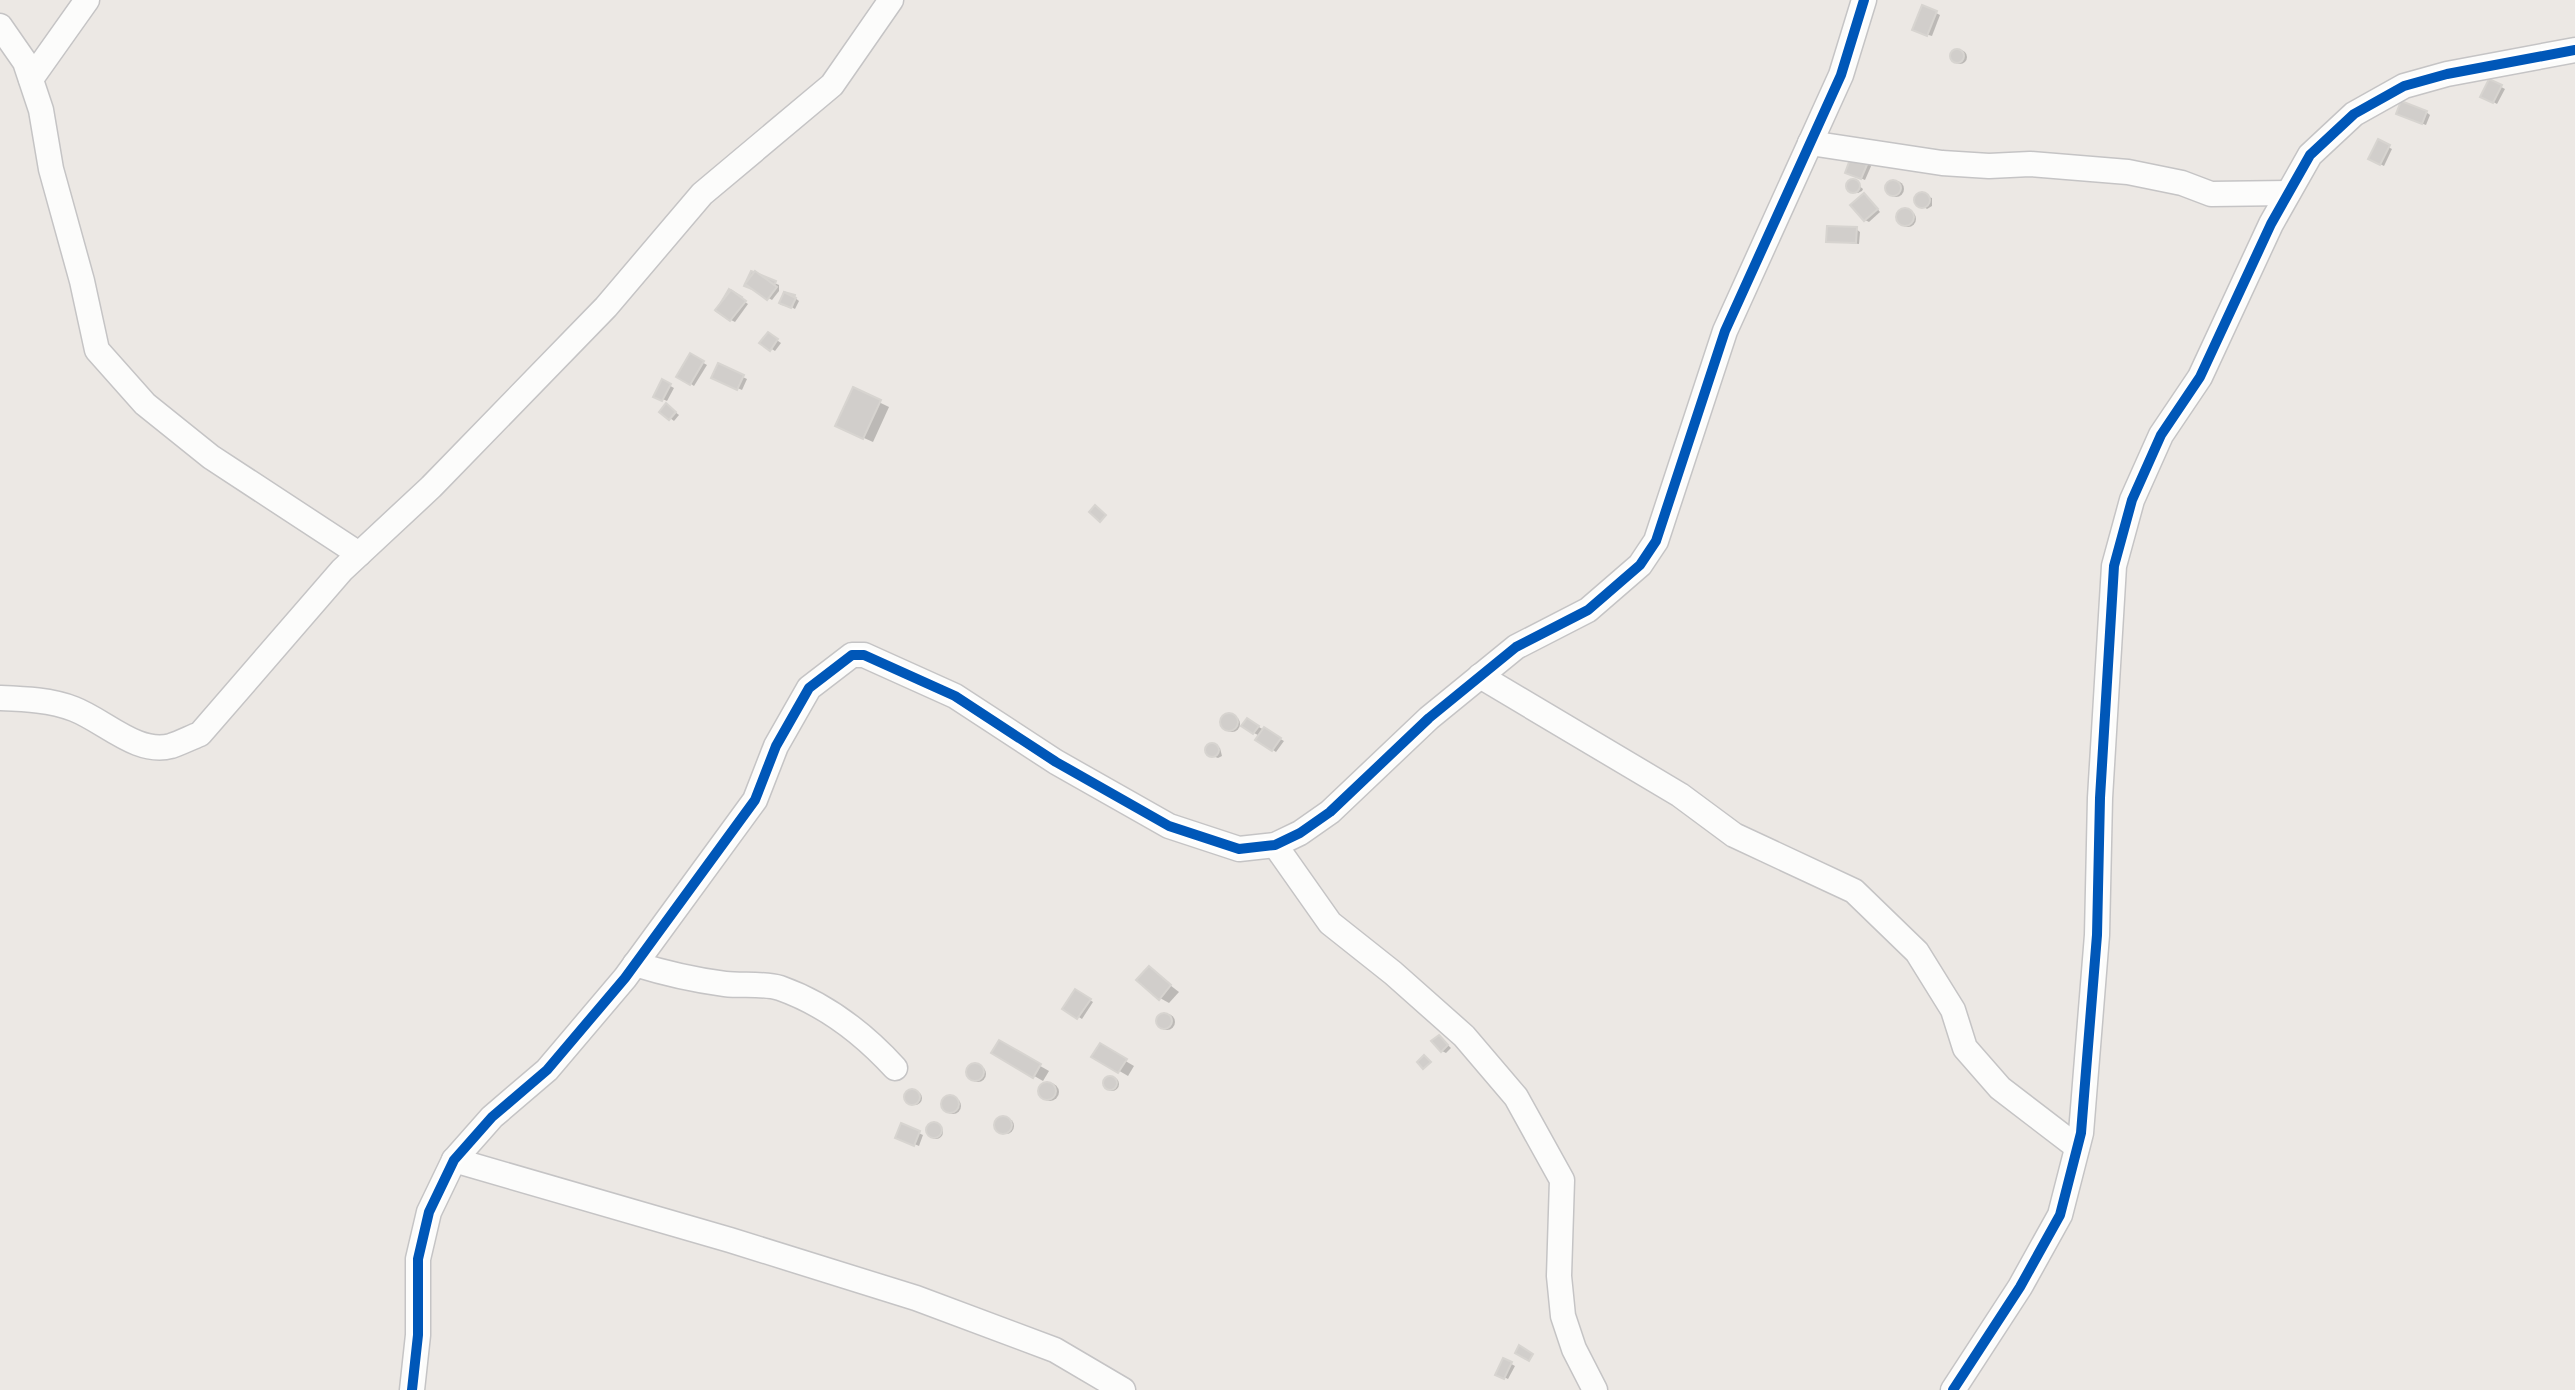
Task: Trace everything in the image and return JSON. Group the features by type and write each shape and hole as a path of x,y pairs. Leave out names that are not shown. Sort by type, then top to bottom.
{"street":[{"path":"31,79 87,0"},
{"path":"0,698 36,700 70,707 98,719 148,748 169,746 200,734 359,554 431,487 606,307 702,194 832,85 891,0"},
{"path":"412,1390 418,1335 418,1259 429,1212 454,1160 492,1117 547,1070 635,964 755,800 776,746 809,688 852,655 864,655 955,696 1056,762 1169,826 1239,849 1275,845 1300,833 1330,812 1429,718 1516,647 1588,610 1640,565 1656,541 1725,331 1841,75 1864,0"},
{"path":"0,26 25,62 41,110 51,169 82,281 97,350 145,404 211,457 359,554"},
{"path":"1953,1390 2020,1287 2060,1215 2081,1133 2097,935 2100,798 2114,566 2132,500 2161,435 2200,377 2271,224 2310,155 2354,114 2404,86 2447,74 2575,50"},
{"path":"1810,143 1942,163 1989,166 2030,164 2128,172 2182,183 2211,194 2288,193"},
{"path":"1480,676 1680,795 1734,835 1854,891 1917,952 1953,1010 1965,1048 2000,1088 2077,1147"},
{"path":"1275,845 1330,923 1464,1036 1516,1097 1562,1180 1559,1276 1563,1316 1574,1349 1595,1390"},
{"path":"635,964 726,984 778,987 825,1009 870,1040 895,1068"},
{"path":"454,1160 916,1298 1055,1350 1123,1390"}],"building":[{"path":"1922,5 1937,11 1927,36 1912,30"},
{"path":"1957,49 1964,56 1957,63 1950,56"},
{"path":"2489,79 2502,85 2493,103 2480,97"},
{"path":"2401,101 2427,111 2422,124 2396,114"},
{"path":"2378,139 2390,145 2380,165 2368,159"},
{"path":"1852,154 1869,160 1861,179 1845,173"},
{"path":"1853,179 1860,186 1853,193 1846,186"},
{"path":"1890,180 1896,180 1901,188 1899,194 1890,196 1885,191 1885,185"},
{"path":"1922,192 1928,194 1928,206 1922,208 1916,206 1914,200 1916,194"},
{"path":"1864,193 1878,209 1864,221 1850,205"},
{"path":"1905,208 1914,217 1905,226 1896,217"},
{"path":"1827,226 1857,227 1856,243 1826,242"},
{"path":"751,271 776,281 770,296 744,286"},
{"path":"755,271 777,287 767,300 745,284"},
{"path":"729,289 742,297 728,319 716,311"},
{"path":"731,290 746,301 730,321 715,310"},
{"path":"784,292 795,295 792,307 781,304"},
{"path":"784,292 796,298 791,308 779,303"},
{"path":"768,332 778,339 770,351 759,343"},
{"path":"690,353 704,361 690,385 676,377"},
{"path":"718,363 744,375 737,390 711,378"},
{"path":"662,379 671,384 662,401 653,397"},
{"path":"853,387 881,400 863,439 835,426"},
{"path":"666,403 676,412 669,420 659,412"},
{"path":"1095,505 1106,515 1100,522 1089,512"},
{"path":"1229,713 1238,722 1229,731 1220,722"},
{"path":"1247,718 1259,726 1253,734 1241,726"},
{"path":"1264,727 1281,738 1272,751 1255,740"},
{"path":"1212,743 1219,750 1212,757 1205,750"},
{"path":"1149,966 1171,985 1159,1000 1136,980"},
{"path":"1075,989 1091,999 1077,1019 1062,1009"},
{"path":"1161,1013 1167,1013 1172,1021 1170,1027 1161,1029 1156,1024 1156,1018"},
{"path":"1439,1035 1448,1045 1441,1052 1431,1041"},
{"path":"999,1040 1041,1064 1033,1078 991,1053"},
{"path":"1100,1043 1127,1059 1118,1073 1091,1057"},
{"path":"1424,1055 1431,1062 1423,1069 1417,1062"},
{"path":"975,1063 984,1072 975,1081 966,1072"},
{"path":"1110,1076 1117,1083 1110,1090 1103,1083"},
{"path":"1047,1082 1056,1091 1047,1100 1038,1091"},
{"path":"912,1089 918,1091 918,1103 912,1105 906,1103 904,1097 906,1091"},
{"path":"950,1095 959,1104 950,1113 941,1104"},
{"path":"1003,1116 1012,1125 1003,1134 994,1125"},
{"path":"931,1122 937,1122 942,1130 940,1136 931,1138 926,1133 926,1127"},
{"path":"901,1123 920,1131 914,1146 895,1138"},
{"path":"1519,1345 1533,1354 1529,1361 1515,1353"},
{"path":"1503,1358 1512,1362 1504,1379 1495,1375"}],"cycle path":[{"path":"412,1390 418,1335 418,1259 429,1212 454,1160 492,1117 547,1070 625,978 755,800 776,746 809,688 852,655 864,655 955,696 1056,762 1169,826 1239,849 1275,845 1300,833 1330,812 1429,718 1516,647 1588,610 1640,565 1656,541 1725,331 1841,75 1864,0"},
{"path":"1953,1390 2020,1287 2060,1215 2081,1133 2097,935 2100,798 2114,566 2132,500 2161,435 2200,377 2271,224 2310,155 2354,114 2404,86 2447,74 2575,50"}]}
